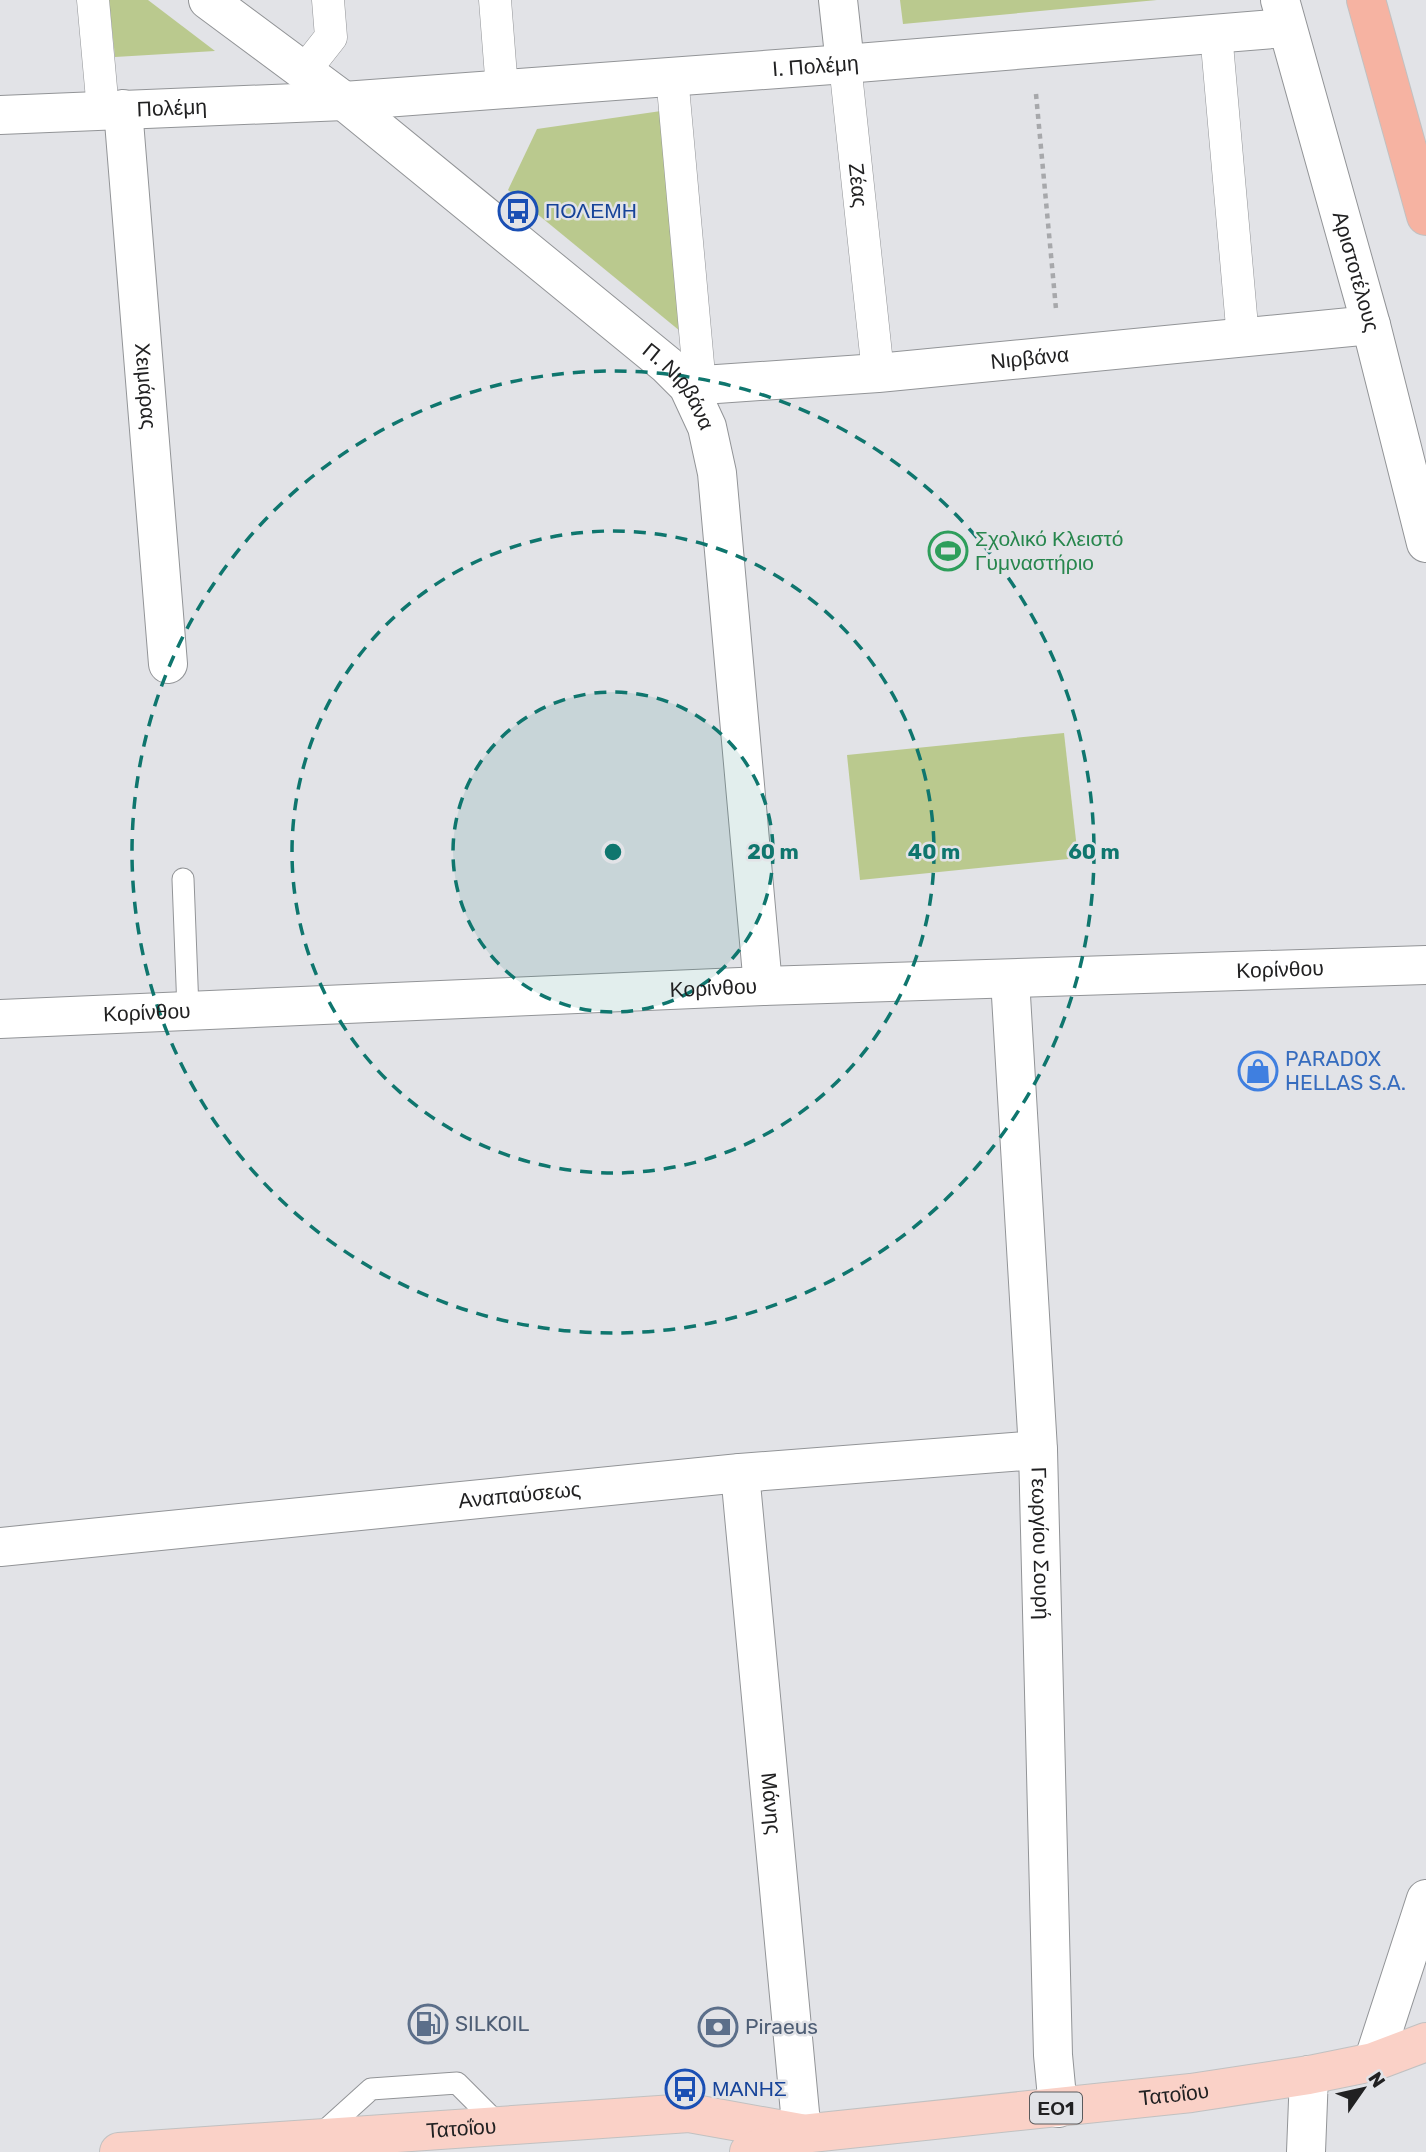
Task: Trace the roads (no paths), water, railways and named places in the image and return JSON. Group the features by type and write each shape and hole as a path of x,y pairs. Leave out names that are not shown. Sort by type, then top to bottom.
{"highway":[{"path":"1366,0 1426,216"}],"main road":[{"name":"ΕΟ1","path":"1373,2062 1426,2042"},
{"name":"ΕΟ1","path":"1373,2062 1426,2061"},
{"name":"Τατοΐου","path":"749,2152 802,2134 1191,2093 1373,2062"},
{"name":"Τατοΐου","path":"120,2152 689,2113 802,2134"}],"street":[{"path":"93,0 113,110"},
{"name":"Π. Νιρβάνα","path":"208,0 305,70 694,386 717,473 763,986"},
{"path":"305,70 331,37 328,0"},
{"path":"495,0 502,89"},
{"name":"Ζέας","path":"838,0 878,373"},
{"name":"Ι. Πολέμη","path":"344,101 1216,33 1283,14"},
{"name":"Αριστοτέλους","path":"1283,14 1371,325 1426,543"},
{"path":"1216,33 1243,338"},
{"path":"672,76 694,386"},
{"name":"Πολέμη","path":"0,115 344,101"},
{"name":"Χειμάρας","path":"113,110 168,664"},
{"name":"Νιρβάνα","path":"694,386 878,373 1371,325"},
{"name":"Κορίνθου","path":"0,1019 763,986 1426,965"},
{"name":"Γεωργίου Σουρή","path":"1010,979 1038,1450 1053,2055 1058,2108"},
{"name":"Αναπαύσεως","path":"0,1547 740,1473 1038,1450"},
{"name":"Μάνης","path":"740,1473 802,2134"},
{"path":"1373,2062 1426,1899"},
{"path":"1306,2152 1309,2075"}],"lane":[{"path":"183,879 188,1010"}],"place":[{"name":"ΠΟΛΕΜΗ","path":"518,211"},
{"name":"Σχολικό Κλειστό Γυμναστήριο","path":"948,551"},
{"name":"PARADOX HELLAS S.A.","path":"1258,1071"},
{"name":"SILKOIL","path":"428,2024"},
{"name":"Piraeus","path":"718,2027"},
{"name":"ΜΑΝΗΣ","path":"685,2089"}]}
